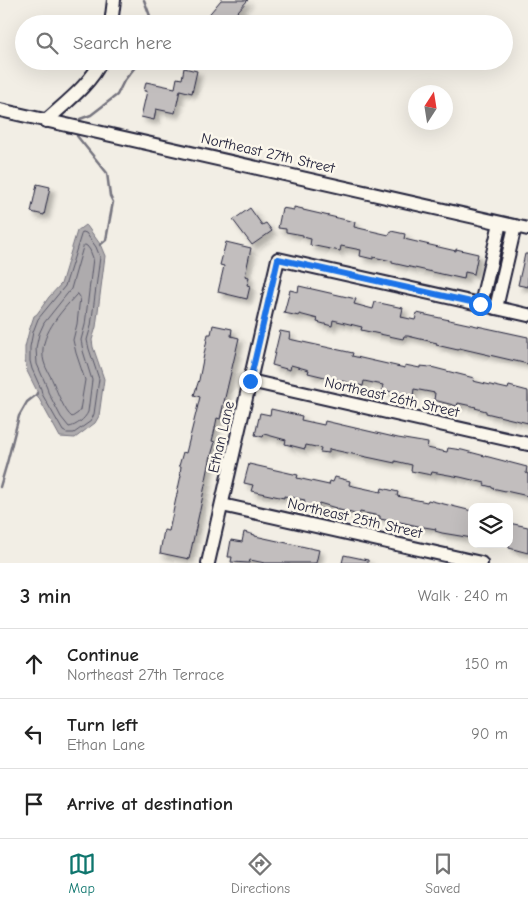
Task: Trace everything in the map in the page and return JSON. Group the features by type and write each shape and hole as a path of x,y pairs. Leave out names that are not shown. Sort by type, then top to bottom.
{"street":[{"path":"112,15 114,0"},
{"path":"46,120 84,85 96,70"},
{"name":"Northeast 27th Street","path":"0,110 528,229"},
{"path":"500,222 480,304 528,315"},
{"path":"496,308 515,226"},
{"name":"Ethan Lane","path":"208,563 278,259 480,304"},
{"name":"Northeast 26th Street","path":"250,381 528,444"},
{"name":"Northeast 25th Street","path":"222,505 482,563"}],"water":[{"path":"85,225 100,244 105,256 96,327 92,340 104,379 99,416 95,423 75,438 60,437 37,395 37,391 27,371 25,347 34,316 61,284 77,231"}],"building":[{"path":"221,0 248,0 234,15 208,15"},
{"path":"184,70 197,71 192,93 180,90 175,113 156,109 154,120 141,117 147,91 144,91 146,82 175,88 177,78 182,79"},
{"path":"37,184 50,187 44,215 31,212"},
{"path":"294,207 355,222 354,227 389,235 391,231 405,234 404,239 478,254 474,274 465,272 464,279 392,263 392,261 360,256 361,250 341,246 340,251 310,245 311,239 303,237 303,235 286,232 286,229 278,228 282,208 294,210"},
{"path":"250,208 262,225 266,223 272,231 252,245 233,220"},
{"path":"226,242 251,248 245,276 249,277 247,285 250,286 247,299 218,292 224,266 220,265"},
{"path":"525,254 528,254 528,287 518,285"},
{"path":"299,286 356,299 354,304 373,309 375,302 403,308 401,317 415,320 417,313 528,337 528,364 459,348 458,350 436,345 437,343 408,336 404,336 403,339 361,330 362,327 333,320 332,326 317,322 318,319 299,314 299,316 284,313 290,290 298,292"},
{"path":"213,325 232,329 231,336 239,338 220,419 217,418 212,441 215,442 189,559 160,553 164,530 169,531 181,475 181,466 179,466 183,452 186,453 200,397 194,395 199,380 208,334 211,334"},
{"path":"280,331 290,333 289,339 353,353 352,356 405,368 405,365 420,368 420,366 431,367 474,378 473,381 508,389 509,386 528,391 528,423 486,413 486,411 476,407 458,403 457,406 434,400 435,393 414,389 413,396 382,390 383,385 364,381 363,386 308,373 309,370 291,365 290,370 272,365"},
{"path":"271,409 302,416 301,420 324,425 325,421 428,443 427,448 447,452 448,448 462,450 527,467 528,496 492,488 484,485 485,483 460,477 432,472 431,475 411,471 412,465 395,461 395,463 329,449 329,453 320,452 321,448 306,445 305,449 285,444 286,440 264,434 263,437 255,435 260,413 270,415"},
{"path":"249,464 298,475 297,478 329,485 330,481 333,482 335,477 350,481 349,485 381,492 382,488 398,492 397,496 427,502 428,500 468,510 468,537 442,533 435,531 436,529 380,519 380,516 360,512 359,515 319,503 318,508 304,505 305,500 251,491 253,485 244,483"},
{"path":"513,524 528,527 528,553 509,548 513,548"},
{"path":"244,532 319,550 316,563 265,563 250,560 249,563 231,562 232,557 228,557 231,540 242,542"},
{"path":"344,555 368,560 368,563 342,563"}],"waterway":[{"path":"144,0 150,15"},
{"path":"80,119 91,115 117,95 124,81 133,70"},
{"path":"77,136 107,173 110,196 113,202 106,240 100,245"},
{"path":"0,487 19,416 27,402 37,393"}],"route":[{"path":"250,381 278,259 480,304"}]}
